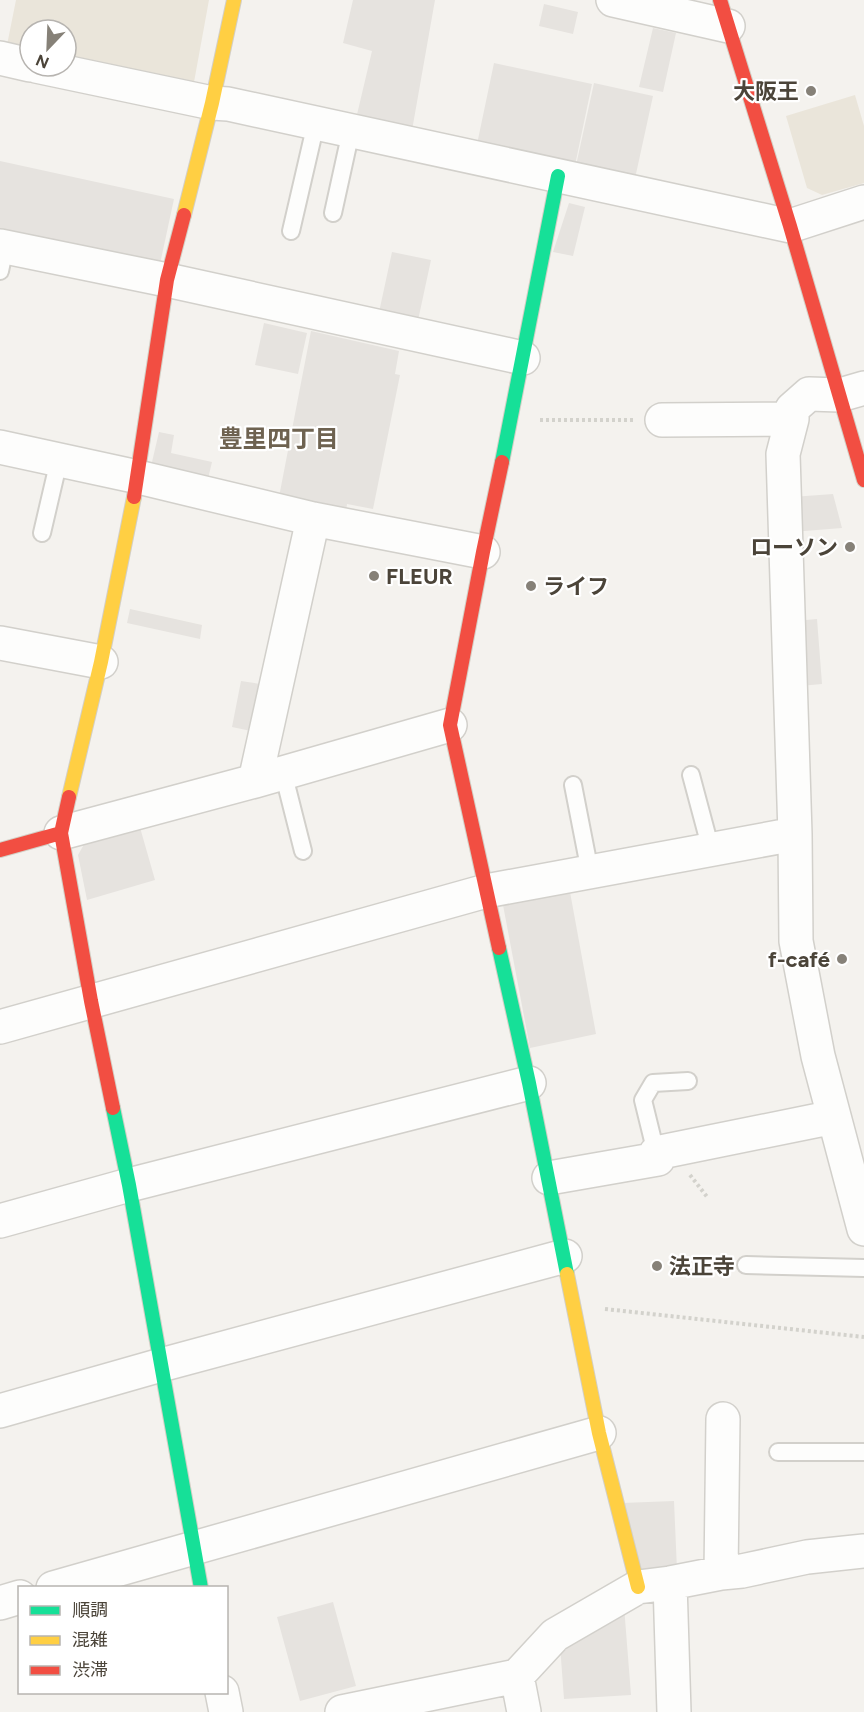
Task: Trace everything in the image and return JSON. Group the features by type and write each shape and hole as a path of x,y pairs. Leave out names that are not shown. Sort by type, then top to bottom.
{"street":[{"path":"201,1586 129,1185 91,1001 61,833 101,662 138,477 167,280 212,103 234,0"},
{"path":"613,0 724,13 790,226 852,392 864,480"},
{"path":"0,58 18,62"},
{"path":"78,75 212,103 228,104 790,226 864,202"},
{"path":"558,176 450,724 549,1178 599,1432 638,1587"},
{"path":"2,255 167,280 523,358"},
{"path":"852,392 809,394 792,409 792,419 783,454 795,834 796,941 818,1056 864,1230"},
{"path":"662,420 792,419"},
{"path":"0,447 313,519 483,552"},
{"path":"269,777 313,519"},
{"path":"0,643 101,662"},
{"path":"0,850 269,777 450,724"},
{"path":"0,1027 486,891 795,834"},
{"path":"0,1221 129,1185 529,1083"},
{"path":"549,1178 658,1159 656,1153 834,1117"},
{"path":"0,1411 565,1256"},
{"path":"721,1573 723,1419"},
{"path":"56,1586 599,1432"},
{"path":"342,1712 517,1676 555,1635 638,1587 742,1571 807,1557 864,1551"},
{"path":"670,1583 674,1712"},
{"path":"0,1603 18,1598"},
{"path":"517,1676 524,1712"},
{"path":"222,1694 226,1712"}],"lane":[{"path":"291,231 316,123"},
{"path":"333,213 351,131"},
{"path":"42,533 59,460"},
{"path":"691,775 711,850"},
{"path":"269,777 303,851"},
{"path":"573,785 590,872"},
{"path":"656,1153 643,1100 653,1083 688,1080"},
{"path":"746,1265 864,1268"},
{"path":"778,1452 864,1452"}],"path":[{"path":"511,420 662,420"},
{"path":"574,1306 864,1336"}],"shaded area":[{"path":"16,0 209,0 194,82 78,59 78,18 18,18 18,47 7,45"},
{"path":"353,0 435,0 411,136 355,123 372,51 343,43"},
{"path":"544,4 578,12 573,34 539,26"},
{"path":"653,28 676,33 663,92 639,87"},
{"path":"494,63 592,84 574,170 476,149"},
{"path":"594,83 653,96 634,183 575,170"},
{"path":"855,95 864,126 864,183 822,195 807,188 786,116"},
{"path":"0,161 174,199 160,264 0,237"},
{"path":"569,203 585,207 573,256 553,252"},
{"path":"392,252 431,260 417,325 378,317"},
{"path":"264,323 307,333 298,374 255,365"},
{"path":"311,331 399,351 395,374 400,375 373,509 347,504 346,512 279,497"},
{"path":"159,432 174,435 171,453 212,462 207,483 164,473 152,462"},
{"path":"833,494 842,528 792,532 792,497"},
{"path":"130,609 202,625 200,639 127,623"},
{"path":"817,619 822,684 800,686 795,621"},
{"path":"241,681 260,684 251,731 232,727"},
{"path":"139,824 155,880 87,900 78,855 87,839"},
{"path":"570,892 596,1034 530,1048 503,905"},
{"path":"674,1501 677,1570 639,1574 622,1503"},
{"path":"333,1602 356,1686 300,1701 277,1617"},
{"path":"624,1606 631,1695 564,1699 560,1645"}],"traffic: fast":[{"path":"502,462 558,176"},
{"path":"499,948 529,1083 567,1274"},
{"path":"113,1108 129,1185 201,1586"}],"traffic: slow":[{"path":"184,215 212,103 234,0"},
{"path":"69,797 101,662 134,497"},
{"path":"567,1274 599,1433 638,1587"}],"traffic: jam":[{"path":"720,0 790,226 864,480"},
{"path":"134,497 167,280 184,215"},
{"path":"499,948 450,725 502,462"},
{"path":"69,797 61,833 113,1108"},
{"path":"0,850 61,833"}],"place":[{"name":"大阪王","path":"811,91"},
{"name":"ローソン","path":"850,547"},
{"name":"FLEUR","path":"374,576"},
{"name":"ライフ","path":"531,586"},
{"name":"f-café","path":"842,959"},
{"name":"法正寺","path":"657,1266"}],"district":[{"name":"豊里四丁目","path":"279,438"}]}
